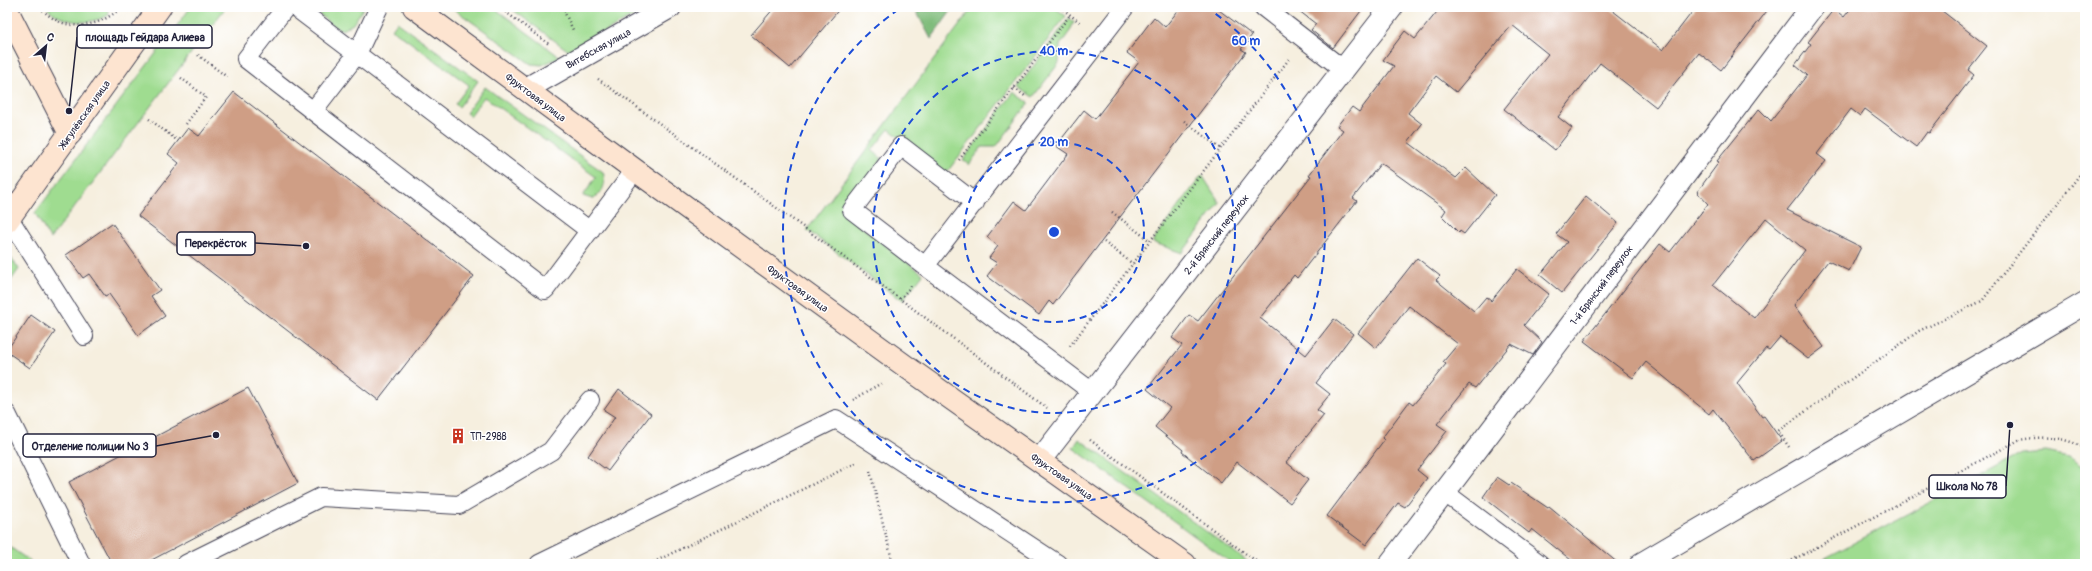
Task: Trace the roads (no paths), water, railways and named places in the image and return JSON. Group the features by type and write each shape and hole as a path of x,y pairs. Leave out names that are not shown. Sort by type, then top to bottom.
{"street":[{"name":"Жигулёвская улица","path":"8,219 160,7"},
{"name":"Фруктовая улица","path":"414,7 635,170 908,368 1185,564"},
{"name":"Витебская улица","path":"526,89 670,7"},
{"name":"2-й Брянский переулок","path":"1040,460 1392,7"},
{"name":"1-й Брянский переулок","path":"1390,564 1812,7"},
{"path":"7,10 70,134"},
{"path":"1641,564 2085,303"}],"lane":[{"path":"286,7 246,59 545,290 635,170"},
{"path":"295,7 590,230"},
{"path":"313,111 357,54 379,7"},
{"path":"926,266 1125,7"},
{"path":"1263,7 1344,70"},
{"path":"975,203 901,146 852,210 1092,392"},
{"path":"8,219 84,336"},
{"path":"186,564 321,497 459,505 551,451 590,400"},
{"path":"7,414 81,564"},
{"path":"539,564 836,420 874,454 1058,564"},
{"path":"1444,492 1540,564"}],"place":[{"name":"площадь Гейдара Алиева","path":"69,111"},
{"name":"Перекрёсток","path":"306,246"},
{"name":"Школа № 78","path":"2010,425"},
{"name":"Отделение полиции № 3","path":"216,435"},
{"name":"ТП-2988","path":"458,436"}]}
